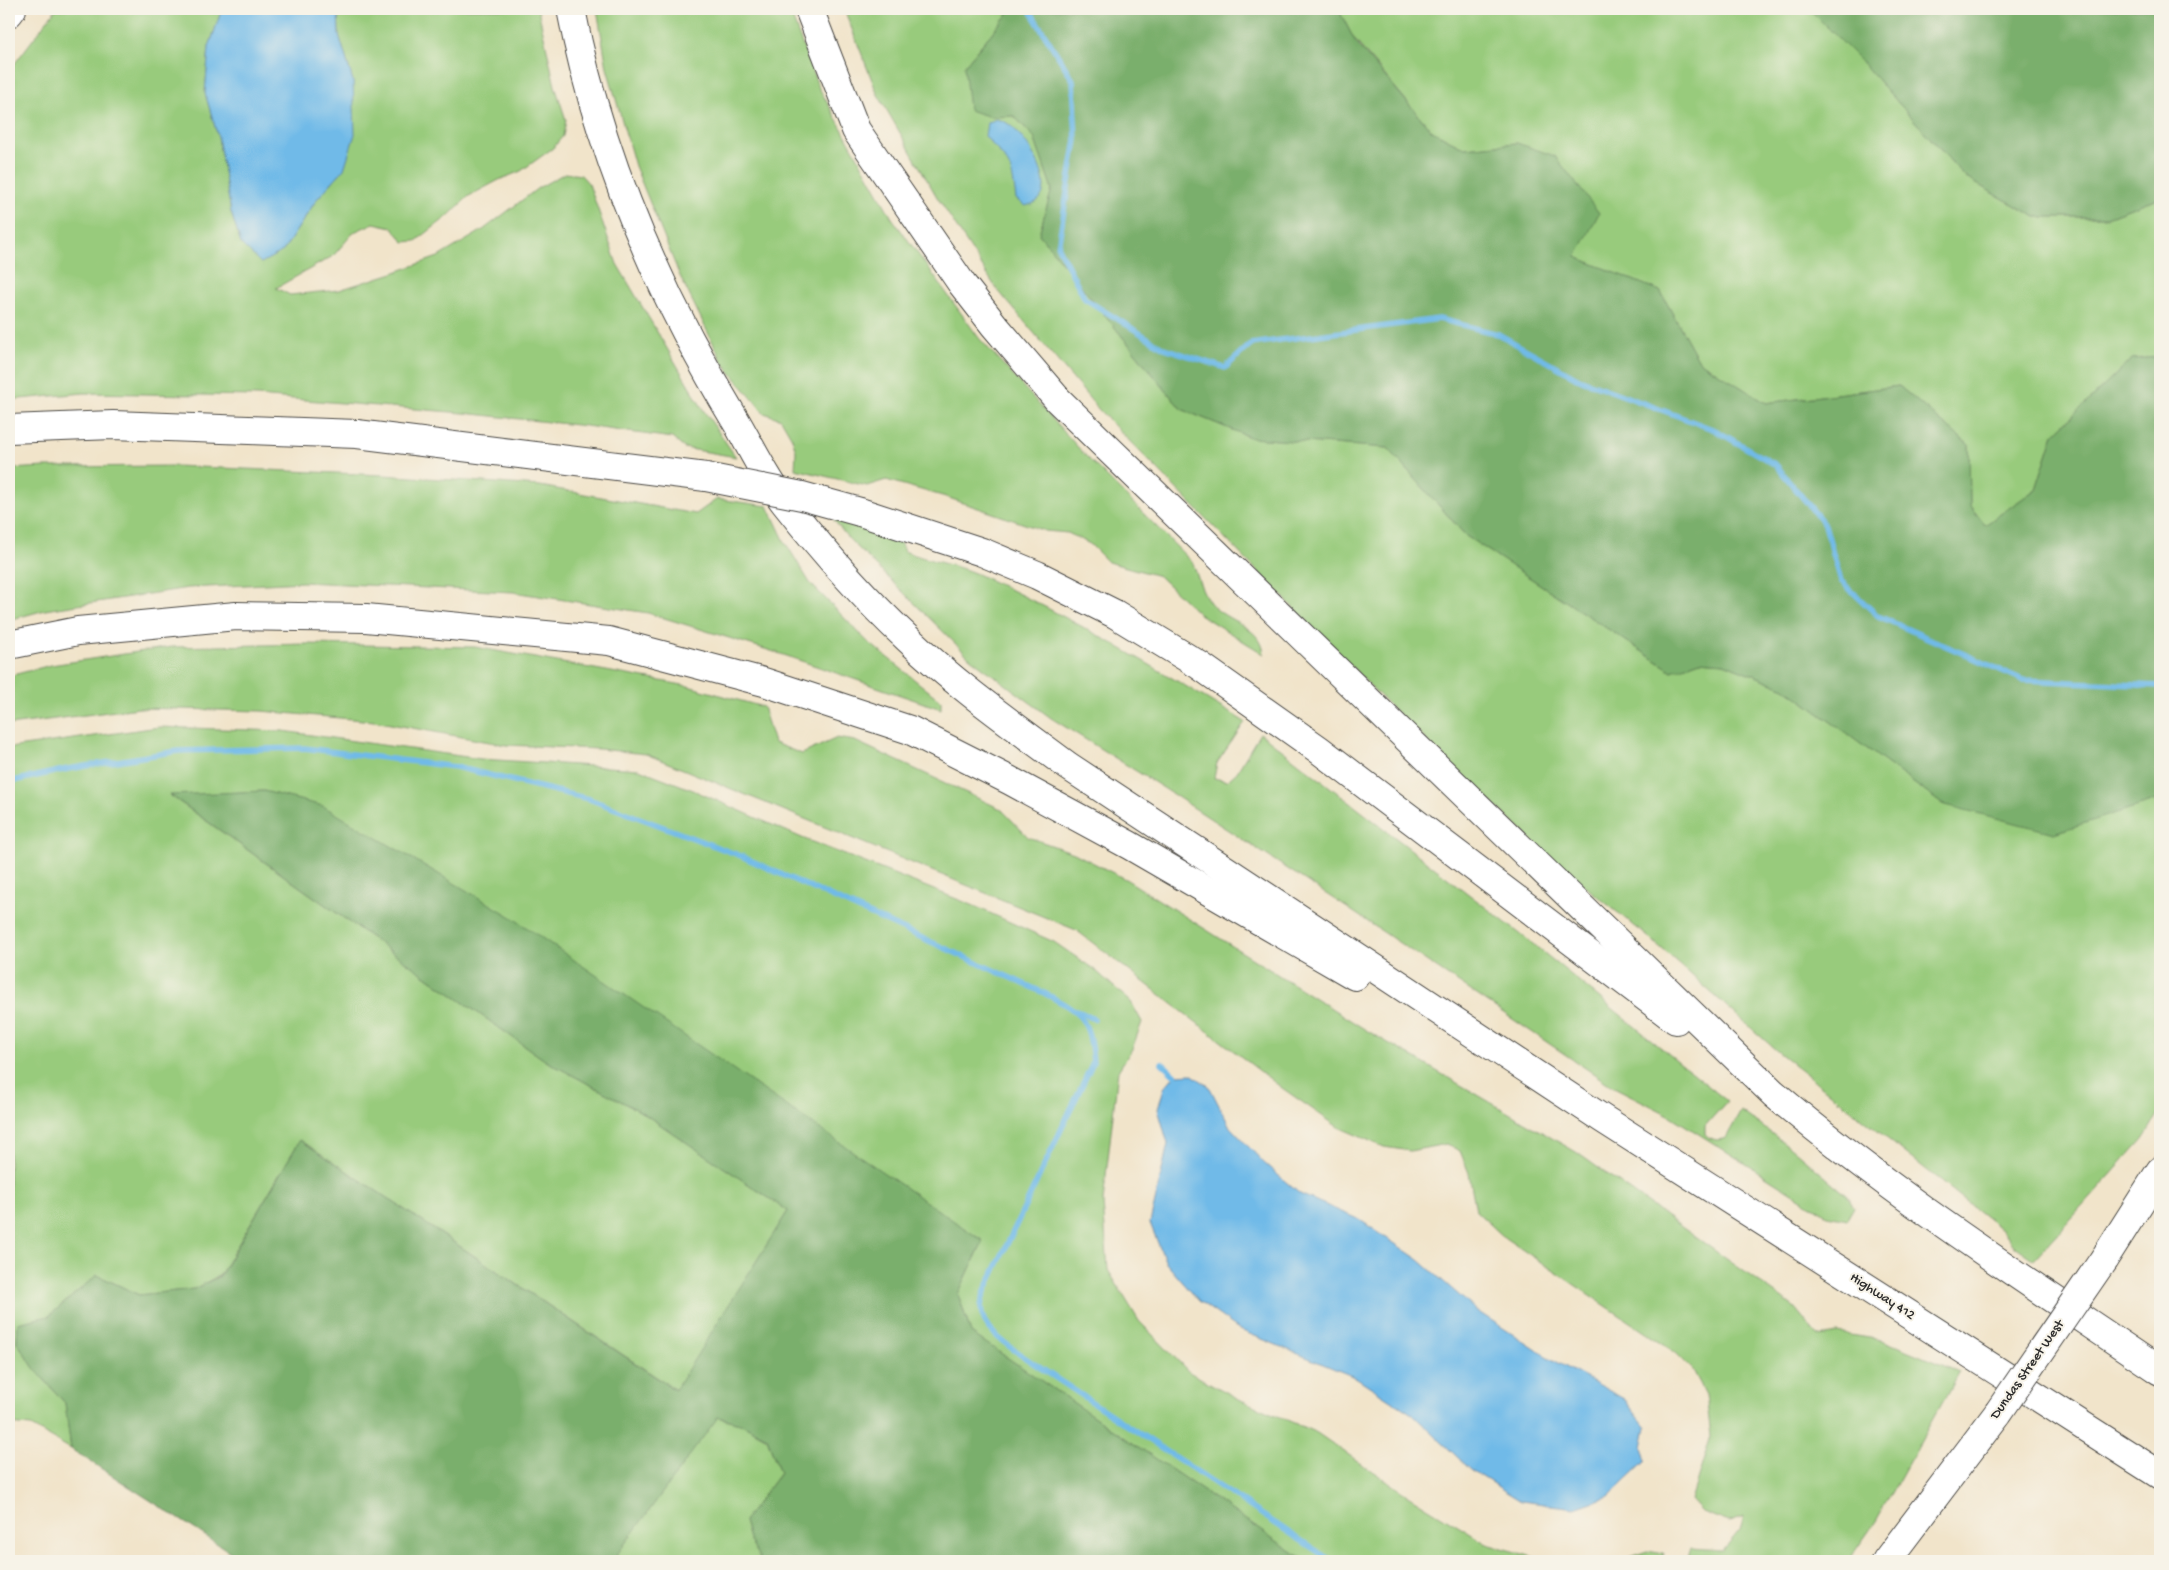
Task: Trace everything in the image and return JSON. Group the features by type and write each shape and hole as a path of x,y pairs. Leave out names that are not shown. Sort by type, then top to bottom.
{"main road":[{"path":"9,13 12,9"},
{"path":"571,9 600,129 632,217 701,363 784,501 850,579 907,638 987,706 1068,766 1603,1119"},
{"path":"809,9 856,130 962,284 1058,400 1773,1093 1816,1130 1921,1209 2160,1371"},
{"path":"9,429 113,425 357,434 706,477 802,496 860,512 982,552 1037,575 1115,614 1199,665 1318,749 1773,1093"},
{"path":"9,645 78,631 236,616 366,618 609,641 764,682 910,730 1009,780 1129,845 1603,1119"},
{"name":"Highway 412","path":"1603,1119 2160,1476"},
{"name":"Dundas Street West","path":"1886,1561 1998,1413 2104,1259 2160,1171"}],"green space":[{"path":"56,9 222,9 209,47 205,93 218,137 231,212 241,244 283,251 317,199 344,169 353,81 339,35 338,9 538,9 555,86 566,120 563,136 553,148 521,171 469,196 447,217 416,241 404,242 392,227 374,223 354,232 333,256 276,288 290,295 339,290 438,257 483,230 538,188 565,173 581,175 589,184 617,264 704,411 736,457 684,448 672,438 586,426 463,413 257,396 84,393 9,400 9,71"},
{"path":"597,9 789,9 818,86 892,218 979,338 1085,455 1193,563 1201,587 1211,604 1252,632 1262,645 1264,654 1199,614 1159,576 1108,562 1090,544 1068,533 1045,531 946,497 886,480 867,486 795,469 796,451 792,438 781,419 764,413 723,363 679,274 635,166 607,68"},
{"path":"844,9 1012,9 964,66 991,117 1014,116 1034,137 1052,189 1039,234 1181,409 1252,438 1388,448 1466,536 1672,671 1700,661 1724,663 1785,688 1942,804 2110,814 2160,799 2160,1112 2143,1139 2034,1260 2014,1246 2001,1229 1777,1051 1652,940 1557,864 1389,705 1100,411 996,288 937,197 877,93"},
{"path":"1012,9 1338,9 1356,43 1432,131 1465,148 1517,143 1555,156 1599,213 1576,257 1660,291 1699,361 1766,403 1899,386 1969,445 1970,506 1985,525 2036,489 2054,434 2132,359 2160,357 2160,799 2054,833 1942,804 1785,688 1724,663 1700,661 1672,671 1466,536 1388,448 1252,438 1181,409 1039,234 1052,189 1034,137 1014,116 991,117 969,110 964,66"},
{"path":"1338,9 1809,9 1859,59 1966,178 2036,217 2107,217 2160,197 2160,357 2132,359 2054,434 2036,489 1985,525 1970,506 1969,445 1899,386 1766,403 1699,361 1660,291 1576,257 1517,143 1465,148 1432,131 1354,39"},
{"path":"1809,9 2160,9 2160,197 2107,217 2036,217 1966,178 1859,59"},
{"path":"175,466 383,475 540,486 696,514 717,499 768,506 785,542 810,583 867,641 941,701 941,709 781,654 648,613 513,592 303,582 188,588 45,610 9,620 9,469"},
{"path":"833,519 898,538 904,551 977,574 1012,590 1113,644 1245,722 1217,763 1214,778 1227,781 1237,772 1260,733 1528,940 1727,1101 1705,1126 1705,1134 1715,1140 1726,1138 1741,1111 1790,1147 1848,1196 1854,1207 1847,1219 1827,1215 1667,1114 1612,1086 1346,907 1165,789 1051,718 970,658 848,538"},
{"path":"306,644 475,647 688,686 763,707 774,743 802,754 837,738 855,741 1001,809 1028,837 1074,853 1127,880 1366,1030 1576,1152 1794,1307 1818,1336 1838,1333 1882,1340 1959,1372 1876,1521 1848,1561 1687,1561 1691,1548 1723,1550 1740,1530 1744,1517 1729,1522 1702,1512 1691,1500 1711,1436 1706,1395 1693,1370 1676,1353 1505,1238 1476,1211 1469,1173 1460,1151 1446,1144 1410,1151 1384,1147 1338,1127 1282,1088 1076,930 646,754 599,749 506,745 374,721 261,711 139,708 9,725 9,676 51,665 171,647"},
{"path":"159,727 283,731 481,759 639,769 693,790 802,838 972,905 1054,942 1095,970 1131,1002 1142,1022 1132,1049 1118,1071 1103,1202 1108,1270 1139,1321 1189,1372 1241,1400 1317,1433 1401,1491 1487,1544 1548,1561 1306,1561 971,1333 958,1294 983,1241 264,791 171,796 546,1061 643,1113 788,1211 676,1390 300,1140 220,1275 194,1289 139,1295 97,1275 49,1316 18,1323 17,1342 34,1368 65,1403 71,1449 31,1426 9,1424 9,748"},
{"path":"264,791 323,806 510,916 983,1241 958,1294 971,1333 1306,1561 761,1561 749,1539 744,1521 780,1473 767,1437 740,1423 718,1417 612,1561 244,1561 71,1449 65,1403 34,1368 17,1342 18,1323 49,1316 97,1275 139,1295 194,1289 220,1276 300,1140 675,1390 788,1211 643,1113 546,1061 170,795"},
{"path":"717,1417 740,1423 767,1438 780,1473 744,1521 749,1539 761,1561 612,1561"},
{"path":"1647,1551 1664,1554 1662,1561 1618,1561"}],"water":[{"path":"222,9 338,9 339,35 353,81 355,134 344,169 317,199 283,251 261,263 241,244 231,212 218,137 205,93 209,47"},
{"path":"996,119 1006,122 1022,137 1036,160 1042,173 1044,184 1042,194 1036,202 1025,206 1016,199 1008,163 985,136 987,123"},
{"path":"1191,1074 1209,1086 1230,1127 1264,1163 1300,1194 1360,1220 1419,1260 1477,1311 1546,1356 1624,1399 1646,1427 1642,1447 1646,1461 1609,1496 1575,1508 1521,1501 1471,1470 1412,1414 1357,1378 1240,1330 1199,1301 1166,1263 1150,1223 1168,1144 1158,1109 1164,1088 1175,1075"}],"waterway":[{"path":"1029,9 1073,80 1076,140 1058,247 1085,299 1164,348 1225,368 1251,344 1439,319 1498,334 1579,379 1715,430 1776,465 1825,525 1841,581 1878,616 2023,680 2160,686"},
{"path":"9,782 68,769 178,751 304,748 456,767 589,799 741,856 1057,1000 1075,1012 1086,1026 1093,1062 986,1289 981,1308 986,1324 998,1338 1027,1359 1332,1561"},
{"path":"1076,1010 1094,1019"},
{"path":"1162,1063 1175,1075"}]}
